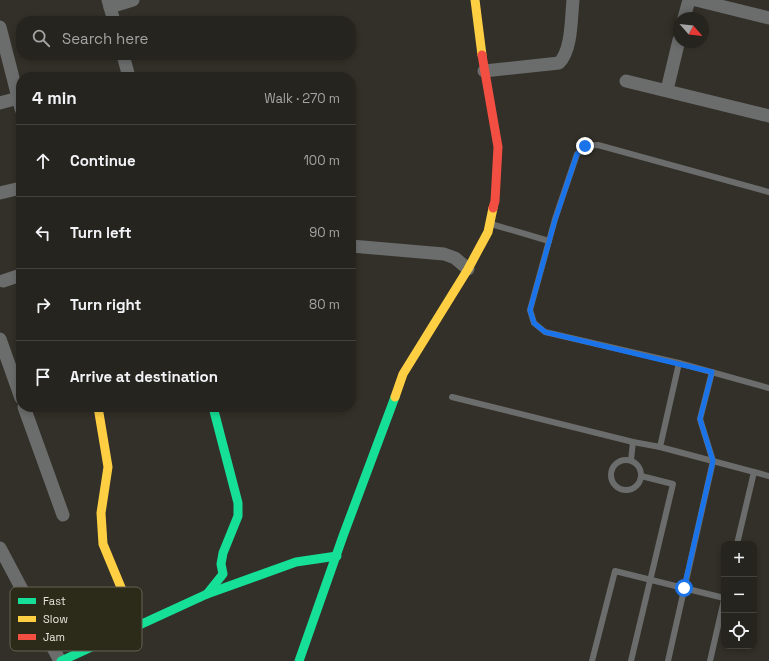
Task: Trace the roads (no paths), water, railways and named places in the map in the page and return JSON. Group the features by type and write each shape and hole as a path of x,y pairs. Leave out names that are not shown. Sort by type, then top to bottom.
{"street":[{"path":"113,16 109,4 133,0"},
{"path":"299,661 343,536 403,374 468,269 488,232 495,201 498,147 484,71 475,0"},
{"path":"484,71 559,63 567,51 573,0"},
{"path":"686,12 689,0"},
{"path":"696,0 769,18"},
{"path":"0,27 16,88"},
{"path":"667,90 677,48"},
{"path":"124,60 128,72"},
{"path":"626,81 769,116"},
{"path":"0,103 16,103"},
{"path":"0,193 16,189"},
{"path":"356,246 444,254 455,258 468,269"},
{"path":"3,281 16,277"},
{"path":"0,338 16,384"},
{"path":"26,412 63,515"},
{"path":"99,412 108,467 101,514 103,544 121,587"},
{"path":"207,594 223,574 221,564 223,554 238,516 238,503 214,412"},
{"path":"0,548 21,587"},
{"path":"142,624 207,594 296,562 337,556"},
{"path":"56,651 61,661 83,651"}],"lane":[{"path":"769,192 598,145 585,146 577,154 549,241 530,310 534,323 545,332 679,363 769,388"},
{"path":"490,224 549,241"},
{"path":"660,447 679,363"},
{"path":"668,661 713,461 700,419 712,372"},
{"path":"452,397 633,442 660,447 769,476"},
{"path":"631,460 633,442"},
{"path":"622,460 631,460 638,466 641,476 637,485 628,490 618,488 614,484 611,474 614,466 622,460"},
{"path":"738,541 754,472"},
{"path":"631,661 673,484 641,476"},
{"path":"592,661 615,571 721,598"},
{"path":"710,661 721,612"}]}
